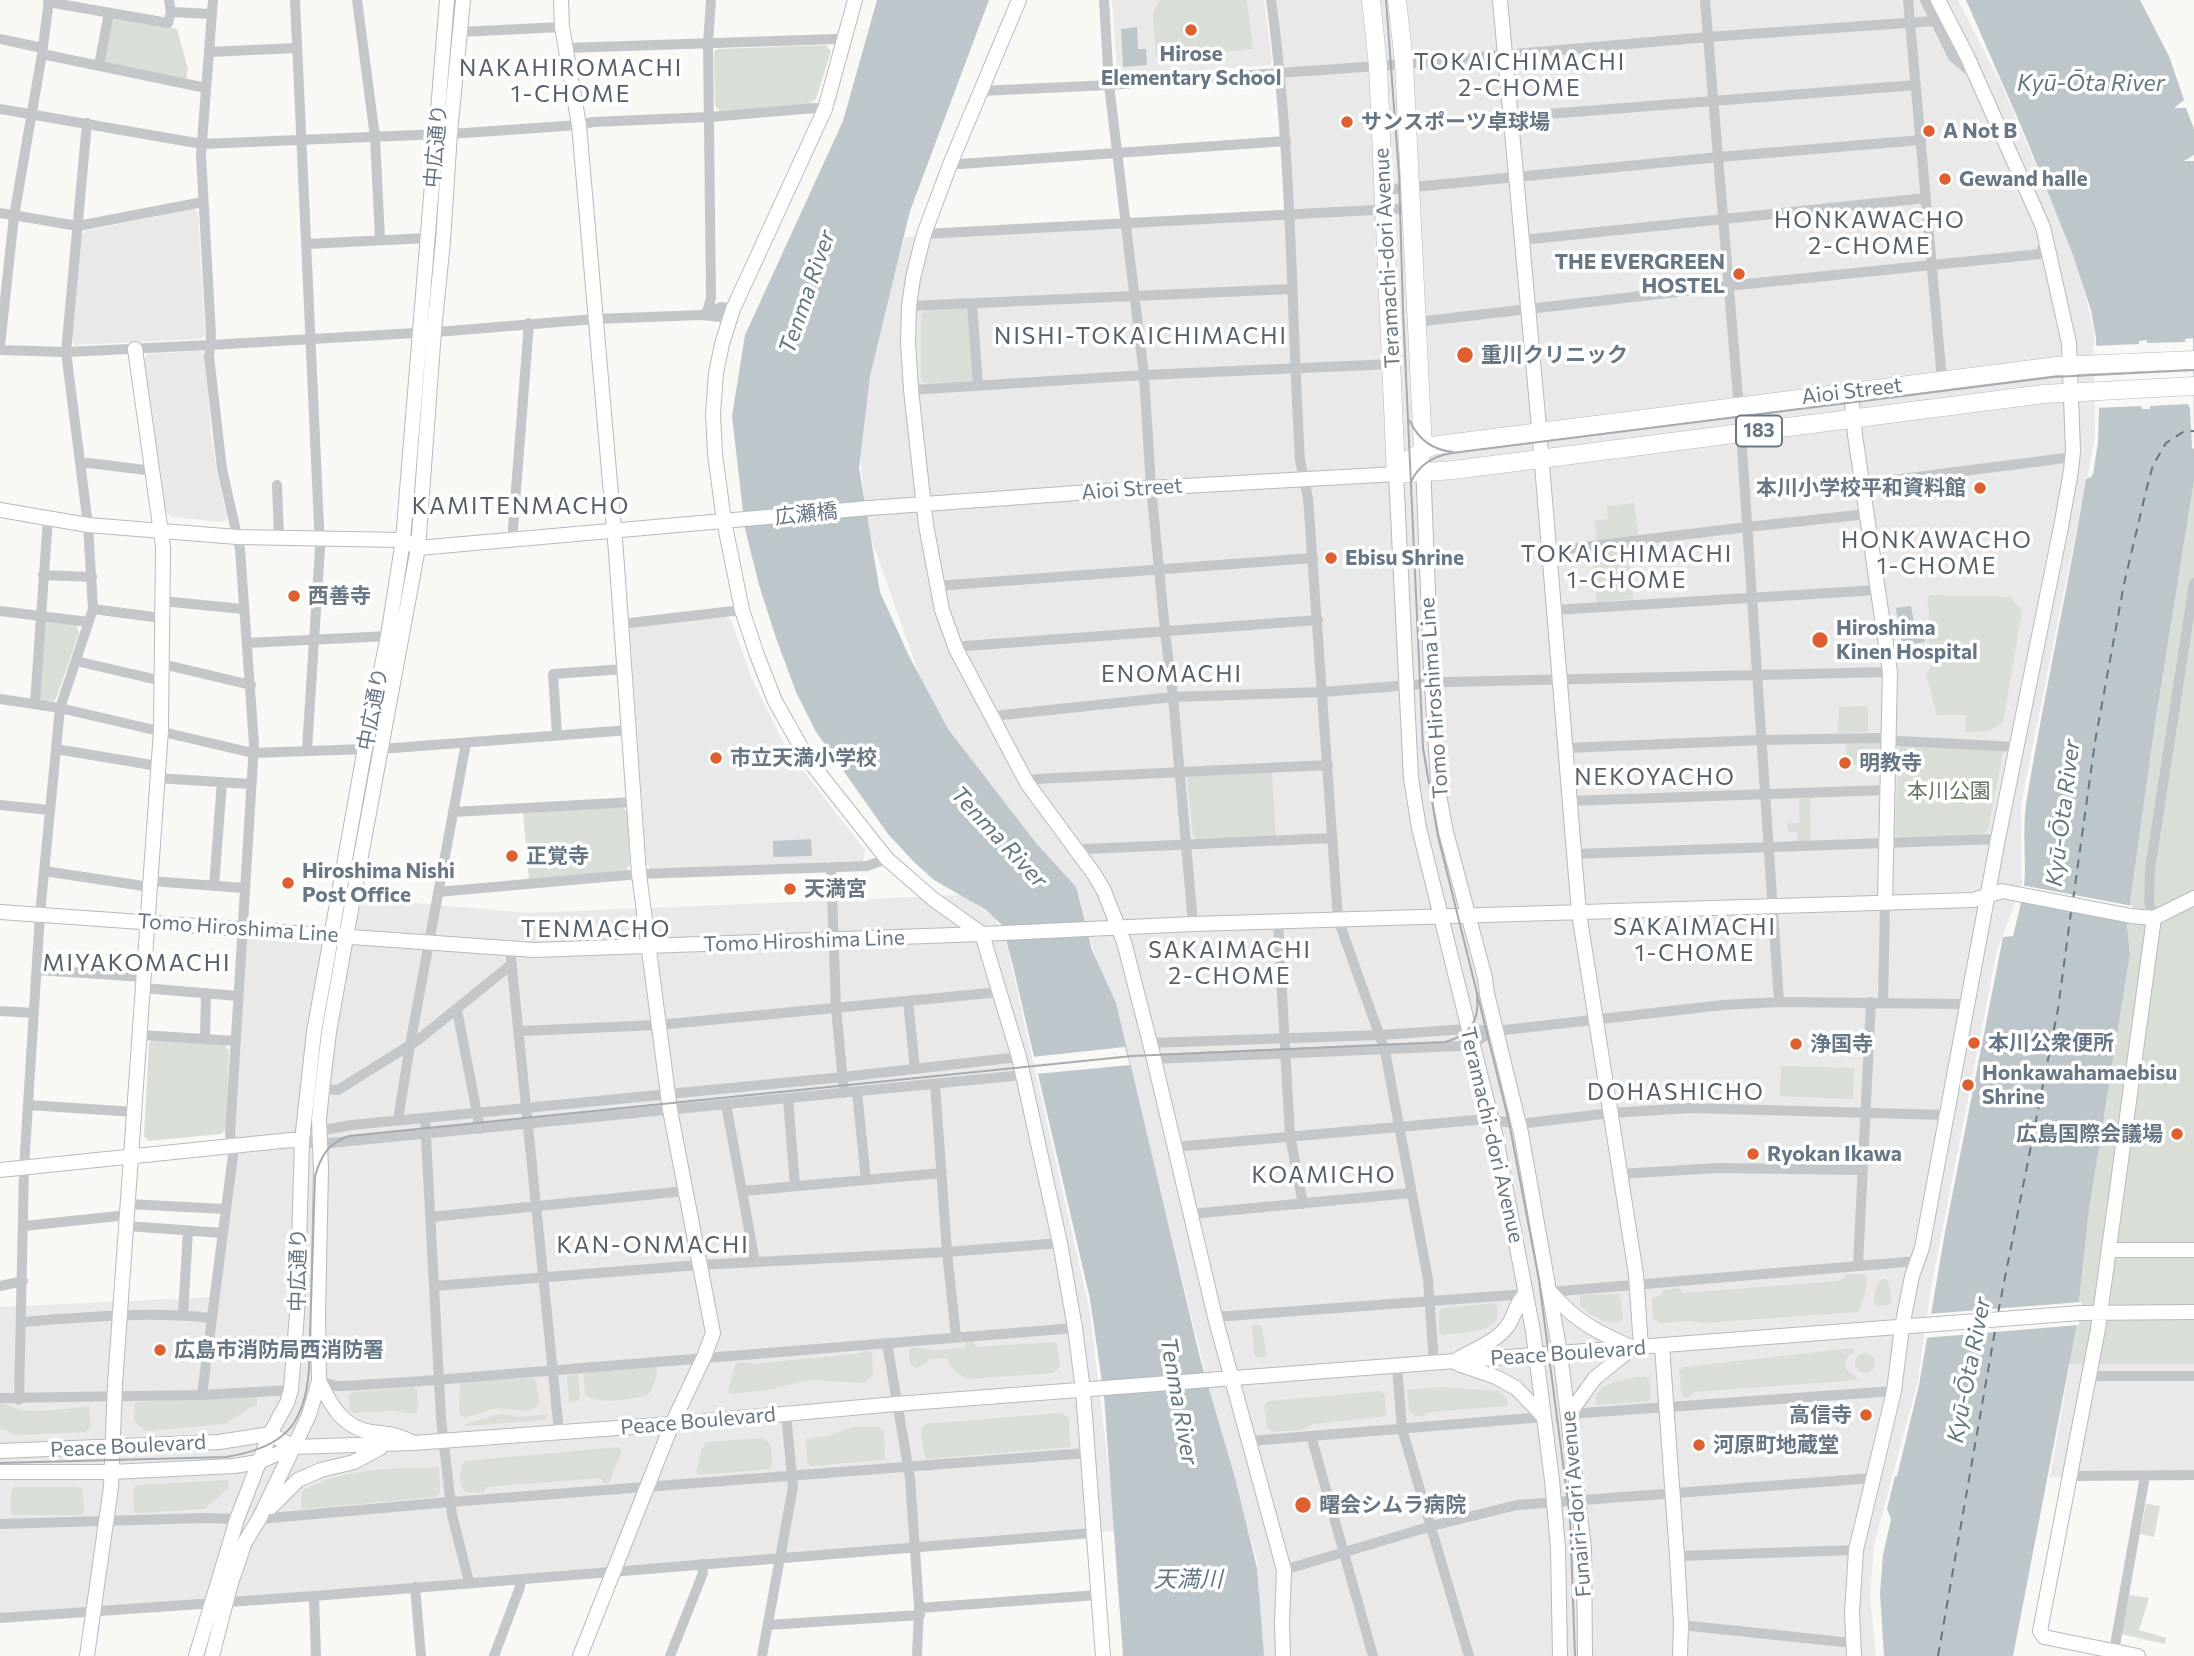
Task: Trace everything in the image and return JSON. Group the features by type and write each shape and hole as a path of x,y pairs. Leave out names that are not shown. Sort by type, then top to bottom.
{"highway":[{"name":"Teramachi-dori Avenue","path":"1371,0 1378,66 1396,474"},
{"name":"Teramachi-dori Avenue","path":"1397,0 1404,63 1423,449"},
{"name":"Aioi Street","path":"1423,449 1851,391 2070,365 2194,360"},
{"name":"Aioi Street","path":"1396,474 2070,391 2194,386"},
{"path":"1396,474 1410,458 1423,449"}],"street":[{"path":"169,0 171,12 168,23 48,1 32,114 4,274 0,348 66,352 135,349 310,340 595,318 702,315 728,311"},
{"path":"202,1395 233,1155 230,1134 253,753 251,685 240,549 222,469 209,356 202,144 213,0"},
{"path":"295,0 320,538 307,750"},
{"path":"357,0 375,137 380,240"},
{"name":"中広通り","path":"219,1602 237,1519 258,1462 291,1390 298,1313 302,1141 314,1032 339,936 365,748 388,636 403,540 427,332 428,238 444,134 447,0"},
{"path":"196,1656 245,1542 259,1519 309,1415 319,1381 319,1137 322,1090 339,936 381,748 418,548 427,332 443,242 444,134 463,0"},
{"path":"561,0 565,48 579,125 647,947 667,1093 713,1333 646,1487 580,1656"},
{"path":"702,315 707,312 711,298 708,43 711,0"},
{"path":"855,0 824,109 728,311 716,373 713,414 724,522 742,610 775,701 807,758 887,859 933,899 982,934 1019,1057 1076,1328 1102,1656"},
{"path":"1019,0 924,234 909,306 911,390 923,504 936,586 956,649 1027,783 1104,891 1124,942 1214,1317 1284,1570 1283,1656"},
{"path":"1104,0 1109,85 1144,375 1159,568 1193,924"},
{"path":"1271,0 1282,73 1300,460 1308,498 1313,558 1338,919 1385,1051 1428,1279 1434,1364"},
{"path":"1500,0 1550,551 1579,913 1636,1284 1636,1348"},
{"path":"1705,0 1741,433 1779,1002"},
{"path":"1908,0 1942,380"},
{"path":"1924,0 1953,57 1975,75"},
{"path":"1854,1649 1853,1578 1856,1550 1894,1391 1902,1328 1912,1276 1922,1248 1945,1115 2073,457 2068,342 2046,240 2033,201 1938,0"},
{"path":"171,12 212,14"},
{"path":"99,65 109,13"},
{"path":"981,91 1378,66 1708,37 1934,21"},
{"path":"460,32 562,27"},
{"path":"0,39 99,65 206,88"},
{"path":"565,48 836,39 843,43"},
{"path":"209,52 297,48"},
{"path":"1510,117 1916,85"},
{"path":"0,109 202,144 444,134 579,125 593,121 824,109"},
{"path":"19,1399 24,1168 44,871 60,708 93,609 88,525 66,352 86,123"},
{"path":"1384,190 1921,140"},
{"path":"951,162 960,164 1286,141"},
{"path":"1522,240 1926,198"},
{"path":"0,214 78,226 204,202"},
{"path":"924,234 1411,208"},
{"path":"307,244 428,238"},
{"path":"1416,322 2040,254 2046,240"},
{"path":"909,306 1292,289"},
{"path":"711,298 728,311"},
{"path":"972,304 978,386"},
{"path":"512,541 529,323"},
{"path":"88,1656 112,1472 161,730 163,547 135,349"},
{"path":"911,390 1144,375 1392,365"},
{"path":"1851,391 1890,672 1883,1002"},
{"name":"Tomo Hiroshima Line","path":"0,912 510,949 647,947 1193,924 1468,916 1439,795 1423,449"},
{"path":"1862,484 2073,457"},
{"path":"80,464 153,471"},
{"name":"Tomo Hiroshima Line","path":"1396,474 1409,756 1417,815 1441,917"},
{"name":"Aioi Street","path":"869,508 1152,487 1396,474"},
{"path":"277,485 279,537"},
{"name":"広瀬橋","path":"418,548 869,508"},
{"path":"0,510 88,525 237,537 403,540 418,548"},
{"path":"1550,551 1867,514"},
{"path":"35,703 48,518"},
{"path":"936,586 1313,558"},
{"path":"43,575 92,577"},
{"path":"2138,1656 2044,1637 2040,1631 2100,1312 2154,918 2150,902 2150,869 2194,583"},
{"path":"1554,610 1878,590"},
{"path":"162,601 243,609"},
{"path":"93,609 161,618"},
{"path":"621,624 742,610"},
{"path":"0,611 88,622"},
{"path":"956,649 965,646 1318,620"},
{"path":"247,643 388,636"},
{"path":"76,661 162,681"},
{"path":"162,664 251,685"},
{"path":"557,735 553,674 624,668"},
{"path":"993,719 1002,715 1173,697 1323,692 1432,684 1890,672"},
{"path":"0,699 60,708 253,753 466,743 629,730"},
{"path":"1566,748 1878,738 2016,747"},
{"path":"398,1120 466,743"},
{"path":"56,749 158,772 250,784"},
{"path":"1027,783 1037,779 1328,765"},
{"path":"214,886 222,782"},
{"path":"1569,801 1887,790"},
{"path":"453,811 634,802"},
{"path":"0,805 50,810"},
{"path":"1078,853 1085,849 1332,838"},
{"path":"1574,854 1998,839"},
{"path":"438,892 639,874 867,866 887,859"},
{"path":"831,867 836,1008 844,1093"},
{"path":"44,871 150,884 244,888"},
{"path":"1468,916 1973,900 2002,891 2154,918 2194,898"},
{"name":"Teramachi-dori Avenue","path":"1468,916 1519,1124 1560,1353"},
{"name":"Teramachi-dori Avenue","path":"1441,917 1492,1119 1536,1355"},
{"path":"1278,921 1290,1136 1303,1204"},
{"path":"510,949 559,1432"},
{"path":"322,1090 338,1090 410,1045 512,964"},
{"path":"37,970 238,996"},
{"path":"520,1031 658,1025 1000,992"},
{"path":"205,1039 206,993"},
{"path":"908,1001 915,1069"},
{"path":"1150,1043 1380,1035 1470,1036 1595,1019 1723,1005 1779,1002 1967,1004"},
{"path":"1858,1265 1871,1002"},
{"path":"457,1010 480,1129"},
{"path":"0,1011 34,1013"},
{"path":"141,1035 236,1041"},
{"path":"1154,1059 1460,1046 1470,1036"},
{"path":"0,1170 131,1155 302,1141 352,1125 1019,1057"},
{"path":"319,1137 426,1135 1023,1075"},
{"path":"935,1084 956,1337"},
{"path":"857,1092 866,1180"},
{"path":"788,1098 795,1186"},
{"path":"726,1104 755,1262"},
{"path":"29,1105 135,1112"},
{"path":"1175,1147 1398,1126 1492,1119 1519,1124 1611,1113 1689,1108 1945,1115"},
{"path":"425,1118 438,1380 450,1502 469,1582"},
{"path":"1620,1174 1716,1168 1861,1170"},
{"path":"743,1191 942,1173"},
{"path":"431,1217 685,1191"},
{"path":"1191,1214 1410,1193"},
{"path":"24,1226 128,1215 225,1209"},
{"path":"128,1215 188,1231 223,1233"},
{"path":"183,1315 188,1231"},
{"path":"434,1286 699,1265 1060,1244"},
{"path":"2109,1250 2194,1250"},
{"path":"1550,1292 1918,1261"},
{"path":"0,1286 23,1281"},
{"path":"1550,1292 1567,1311 1594,1330 1636,1348"},
{"path":"1214,1317 1526,1294"},
{"path":"1454,1362 1501,1334 1510,1323 1519,1300 1526,1294"},
{"path":"2163,1311 2194,1321"},
{"path":"2100,1312 2194,1312"},
{"name":"Peace Boulevard","path":"0,1472 112,1472 234,1466 258,1462 294,1447 384,1445 672,1424 896,1404 2100,1312"},
{"path":"22,1322 121,1315 211,1318"},
{"path":"319,1381 344,1386 438,1380 1076,1328"},
{"path":"887,1343 908,1466 920,1611 917,1656"},
{"path":"1662,1346 1677,1556 1680,1656"},
{"path":"1569,1414 1595,1378 1636,1348"},
{"name":"Funairi-dori Avenue","path":"1560,1353 1584,1548 1585,1656"},
{"name":"Funairi-dori Avenue","path":"1536,1355 1558,1548 1560,1656"},
{"path":"1454,1362 1496,1377 1516,1388 1544,1417"},
{"path":"1397,1366 1402,1429 1468,1656"},
{"path":"2089,1376 2194,1376"},
{"path":"319,1381 336,1412 349,1424 368,1431 397,1434 413,1443"},
{"path":"0,1398 202,1395 291,1390"},
{"path":"1569,1414 1894,1391"},
{"path":"762,1656 793,1487 786,1414"},
{"path":"1250,1441 1544,1417"},
{"name":"Peace Boulevard","path":"0,1451 219,1442 270,1434 294,1447"},
{"path":"1311,1436 1373,1656"},
{"path":"259,1519 298,1480 354,1461 384,1445"},
{"path":"259,1519 1086,1453"},
{"path":"2070,1476 2194,1475"},
{"path":"2114,1651 2145,1476"},
{"path":"1284,1570 1517,1505 1874,1478"},
{"path":"0,1524 237,1519"},
{"path":"0,1618 314,1596 1093,1533"},
{"path":"1677,1556 1856,1550"},
{"path":"670,1656 703,1573 702,1564"},
{"path":"494,1656 521,1579"},
{"path":"415,1587 421,1656"},
{"path":"768,1625 1098,1595"},
{"path":"314,1596 316,1656"},
{"path":"212,1656 219,1602"},
{"path":"1681,1625 1843,1642 1854,1649"}],"shaded area":[{"name":"Hirose Elementary School","path":"1112,0 1264,0 1272,60 1270,65 1123,77 1117,71"},
{"path":"1272,0 1958,0 2002,86 2077,261 2094,331 2095,438 2021,804 2022,885 1997,950 1930,1293 1918,1381 1874,1545 1870,1596 1876,1656 1262,1656 1257,1560 1213,1415 1205,1371 1123,1039 1076,897 955,744 921,680 867,527 859,443 862,392 905,237 1288,215"},
{"path":"194,209 198,213 205,335 201,339 75,345 71,341 81,235 85,231"},
{"path":"200,351 205,356 211,434 227,518 223,522 172,517 166,512 144,359 148,354"},
{"name":"市立天満小学校","path":"726,617 731,620 751,677 783,742 865,850 863,861 651,869 646,862 630,630 634,626"},
{"path":"961,895 995,918 1007,946 1090,1312 1116,1531 0,1619 0,1307 213,1297 232,1165 241,929 338,936 346,897 528,913"},
{"path":"2194,1312 2194,1476 2050,1477 2079,1314"}],"green space":[{"path":"1160,0 1247,0 1253,49 1156,58 1153,13"},
{"path":"117,17 177,29 188,69 186,80 106,65 104,60 113,19"},
{"path":"826,45 831,51 816,99 809,104 720,111 715,106 714,52 717,49"},
{"path":"970,310 974,376 971,381 925,383 921,378 921,316 924,311"},
{"path":"2194,481 2194,1364 2069,1364 2076,1329 2089,1210 2130,954 2127,925 2155,724"},
{"path":"1634,503 1638,535 1597,540 1594,521 1608,519 1607,506"},
{"path":"1628,546 1633,599 1597,602 1592,550"},
{"path":"1930,595 2011,597 2022,612 2003,722 1990,730 1965,732 1966,715 1937,715 1926,674 1932,656 1927,600"},
{"path":"46,622 76,625 79,633 56,699 52,702 42,701 38,697 43,625"},
{"path":"1868,706 1868,732 1838,733 1839,707"},
{"path":"1877,741 1882,745 1881,763 1847,765 1846,743"},
{"name":"本川公園","path":"1902,745 2000,748 2003,753 1988,830 1983,835 1900,838 1895,834 1898,749"},
{"path":"1272,772 1276,837 1198,840 1193,835 1187,779 1191,776"},
{"path":"1810,798 1811,841 1797,841 1797,832 1788,832 1787,823 1799,823 1799,799"},
{"path":"623,807 627,812 630,864 626,870 529,880 523,813"},
{"path":"153,1039 224,1045 229,1050 226,1129 221,1134 149,1141 144,1136 149,1043"},
{"path":"1781,1066 1854,1068 1853,1099 1780,1096"},
{"path":"1847,1274 1863,1274 1866,1277 1865,1295 1857,1312 1704,1323 1661,1323 1653,1319 1652,1298 1659,1296 1664,1290 1679,1288 1683,1293 1839,1281"},
{"path":"1880,1280 1888,1281 1892,1299 1890,1304 1877,1307 1874,1293"},
{"path":"1620,1294 1623,1320 1618,1322 1600,1319 1580,1305 1580,1295"},
{"path":"1496,1303 1497,1318 1487,1328 1442,1335 1439,1332 1439,1312 1442,1308"},
{"path":"1252,1325 1260,1325 1262,1328 1267,1357 1258,1358 1254,1354"},
{"path":"973,1341 976,1347 1052,1342 1057,1344 1060,1367 1053,1373 967,1379 955,1371 946,1358 931,1359 917,1368 910,1365 909,1349 965,1348 965,1342"},
{"path":"1853,1348 1854,1353 1846,1360 1846,1369 1859,1380 1693,1392 1685,1398 1682,1395 1679,1371 1684,1367"},
{"path":"872,1352 873,1374 865,1383 810,1380 767,1390 731,1394 728,1390 736,1363 751,1364"},
{"path":"1861,1353 1869,1353 1875,1363 1869,1373 1861,1373 1855,1367 1855,1359"},
{"path":"656,1367 655,1383 647,1396 607,1401 585,1395 584,1373"},
{"path":"578,1374 580,1396 578,1401 569,1402 567,1378"},
{"path":"1644,1376 1649,1378 1649,1401 1596,1405 1596,1397 1605,1386"},
{"path":"533,1378 536,1380 539,1403 536,1408 525,1411 496,1408 464,1418 459,1414 460,1383"},
{"path":"414,1387 417,1390 418,1409 414,1414 392,1411 354,1413 350,1410 349,1396 352,1392"},
{"path":"1440,1387 1498,1391 1507,1398 1507,1406 1428,1412 1423,1417 1415,1416 1409,1410 1407,1390"},
{"path":"1381,1391 1385,1396 1386,1415 1380,1417 1313,1424 1302,1430 1273,1432 1267,1428 1264,1405 1268,1401"},
{"path":"257,1397 257,1404 225,1424 146,1431 134,1421 135,1402"},
{"path":"0,1403 29,1411 89,1406 91,1427 85,1432 14,1435 0,1429"},
{"path":"1059,1413 1069,1417 1070,1447 927,1459 924,1454 921,1429 925,1424"},
{"path":"499,1414 548,1416 545,1420 465,1426"},
{"path":"853,1427 879,1427 884,1432 885,1460 810,1466 807,1461 806,1439"},
{"path":"763,1438 771,1445 770,1469 699,1475 696,1472 702,1448 707,1442"},
{"path":"619,1447 622,1450 609,1483 603,1483 601,1478 486,1487 484,1493 465,1492 460,1481 465,1461"},
{"path":"439,1467 440,1493 436,1497 305,1509 301,1507 302,1491 334,1477 386,1469"},
{"path":"228,1480 229,1487 205,1509 134,1511 133,1490 136,1485"},
{"path":"14,1487 77,1487 82,1489 84,1510 82,1515 11,1515 11,1491"},
{"path":"2146,1504 2160,1506 2154,1537 2140,1534"},
{"path":"2129,1595 2149,1598 2139,1630 2166,1638 2165,1644 2121,1634"}],"water":[{"name":"天満川","path":"877,0 989,0 910,211 870,376 859,468 880,592 909,656 948,729 1036,843 1076,887 1092,950 1116,1003 1200,1358 1235,1478 1257,1568 1264,1656 1123,1656 1104,1396 1090,1299 1002,925 986,910 934,880 914,862 888,834 816,732 796,692 776,638 745,529 732,416 745,335 843,121"},
{"name":"Kyū-Ōta River","path":"1966,0 2140,0 2169,56 2184,100 2174,108 2186,108 2194,129 2194,155 2184,161 2194,161 2194,481 2155,724 2127,925 2130,954 2089,1210 2076,1329 2013,1656 1884,1656 1880,1593 1883,1555 1891,1519 1887,1509 1919,1385 1945,1232 2003,937 2013,936 2022,897 2026,804 2086,479 2093,474 2098,442 2096,338 2091,310 2073,255 2024,133"},
{"path":"1137,27 1138,49 1146,49 1147,65 1123,67 1121,29"},
{"path":"1911,606 1915,628 1922,627 1925,642 1902,646 1896,608"},
{"path":"811,839 812,856 773,857 773,841"}],"pier":[{"path":"2193,338 2194,449 2188,404 2150,406 2150,409 2142,409 2141,406 2095,408 2093,346 2139,344 2139,341 2147,340 2147,343 2185,342 2185,339"},
{"path":"2021,885 2133,906 2130,922 2018,900"},
{"path":"1125,1047 1130,1065 1036,1074 1032,1057"},
{"path":"2082,1302 2079,1325 1924,1338 1928,1314"}],"ferry route":[{"path":"2073,900 2095,742 2124,584 2146,491 2153,465 2166,443 2183,432 2194,431"},
{"path":"1998,1313 2058,1009 2071,912"},
{"path":"1938,1656 1996,1325"}],"tram line":[{"path":"1386,0 1399,174 1423,748 1438,836 1509,1122 1539,1280 1570,1517 1575,1656"},
{"path":"1411,482 1418,470 1428,462 1452,453 2053,377 2194,370"},
{"path":"1410,421 1417,433 1427,442 1439,449 1453,452"},
{"path":"0,1463 226,1457 262,1448 287,1431 296,1420 307,1389 315,1176 326,1151 349,1136 1132,1056 1445,1042 1463,1034 1473,1023 1477,1007 1476,988"}],"place":[{"name":"Hirose Elementary School","path":"1191,30"},
{"name":"サンスポーツ卓球場","path":"1347,122"},
{"name":"A Not B","path":"1929,131"},
{"name":"Gewand halle","path":"1945,179"},
{"name":"THE EVERGREEN HOSTEL","path":"1739,274"},
{"name":"重川クリニック","path":"1465,355"},
{"name":"本川小学校平和資料館","path":"1980,488"},
{"name":"Ebisu Shrine","path":"1331,558"},
{"name":"西善寺","path":"294,596"},
{"name":"Hiroshima Kinen Hospital","path":"1820,640"},
{"name":"市立天満小学校","path":"716,758"},
{"name":"明教寺","path":"1845,763"},
{"name":"正覚寺","path":"512,856"},
{"name":"Hiroshima Nishi Post Office","path":"288,883"},
{"name":"天満宮","path":"790,889"},
{"name":"本川公衆便所","path":"1974,1043"},
{"name":"浄国寺","path":"1796,1044"},
{"name":"Honkawahamaebisu Shrine","path":"1968,1085"},
{"name":"広島国際会議場","path":"2177,1134"},
{"name":"Ryokan Ikawa","path":"1753,1154"},
{"name":"広島市消防局西消防署","path":"160,1350"},
{"name":"高信寺","path":"1866,1415"},
{"name":"河原町地蔵堂","path":"1699,1445"},
{"name":"曙会シムラ病院","path":"1303,1505"}],"district":[{"name":"TOKAICHIMACHI 2-CHOME","path":"1520,75"},
{"name":"NAKAHIROMACHI 1-CHOME","path":"571,81"},
{"name":"HONKAWACHO 2-CHOME","path":"1870,233"},
{"name":"NISHI-TOKAICHIMACHI","path":"1141,336"},
{"name":"KAMITENMACHO","path":"521,506"},
{"name":"HONKAWACHO 1-CHOME","path":"1937,553"},
{"name":"TOKAICHIMACHI 1-CHOME","path":"1627,567"},
{"name":"ENOMACHI","path":"1172,674"},
{"name":"NEKOYACHO","path":"1655,777"},
{"name":"TENMACHO","path":"596,929"},
{"name":"SAKAIMACHI 1-CHOME","path":"1695,940"},
{"name":"MIYAKOMACHI","path":"137,963"},
{"name":"SAKAIMACHI 2-CHOME","path":"1230,963"},
{"name":"DOHASHICHO","path":"1676,1092"},
{"name":"KOAMICHO","path":"1324,1175"},
{"name":"KAN-ONMACHI","path":"653,1245"}],"water label":[{"name":"Tenma River","path":"807,292"},
{"name":"Tenma River","path":"999,837"},
{"name":"Tenma River","path":"1179,1401"}]}
